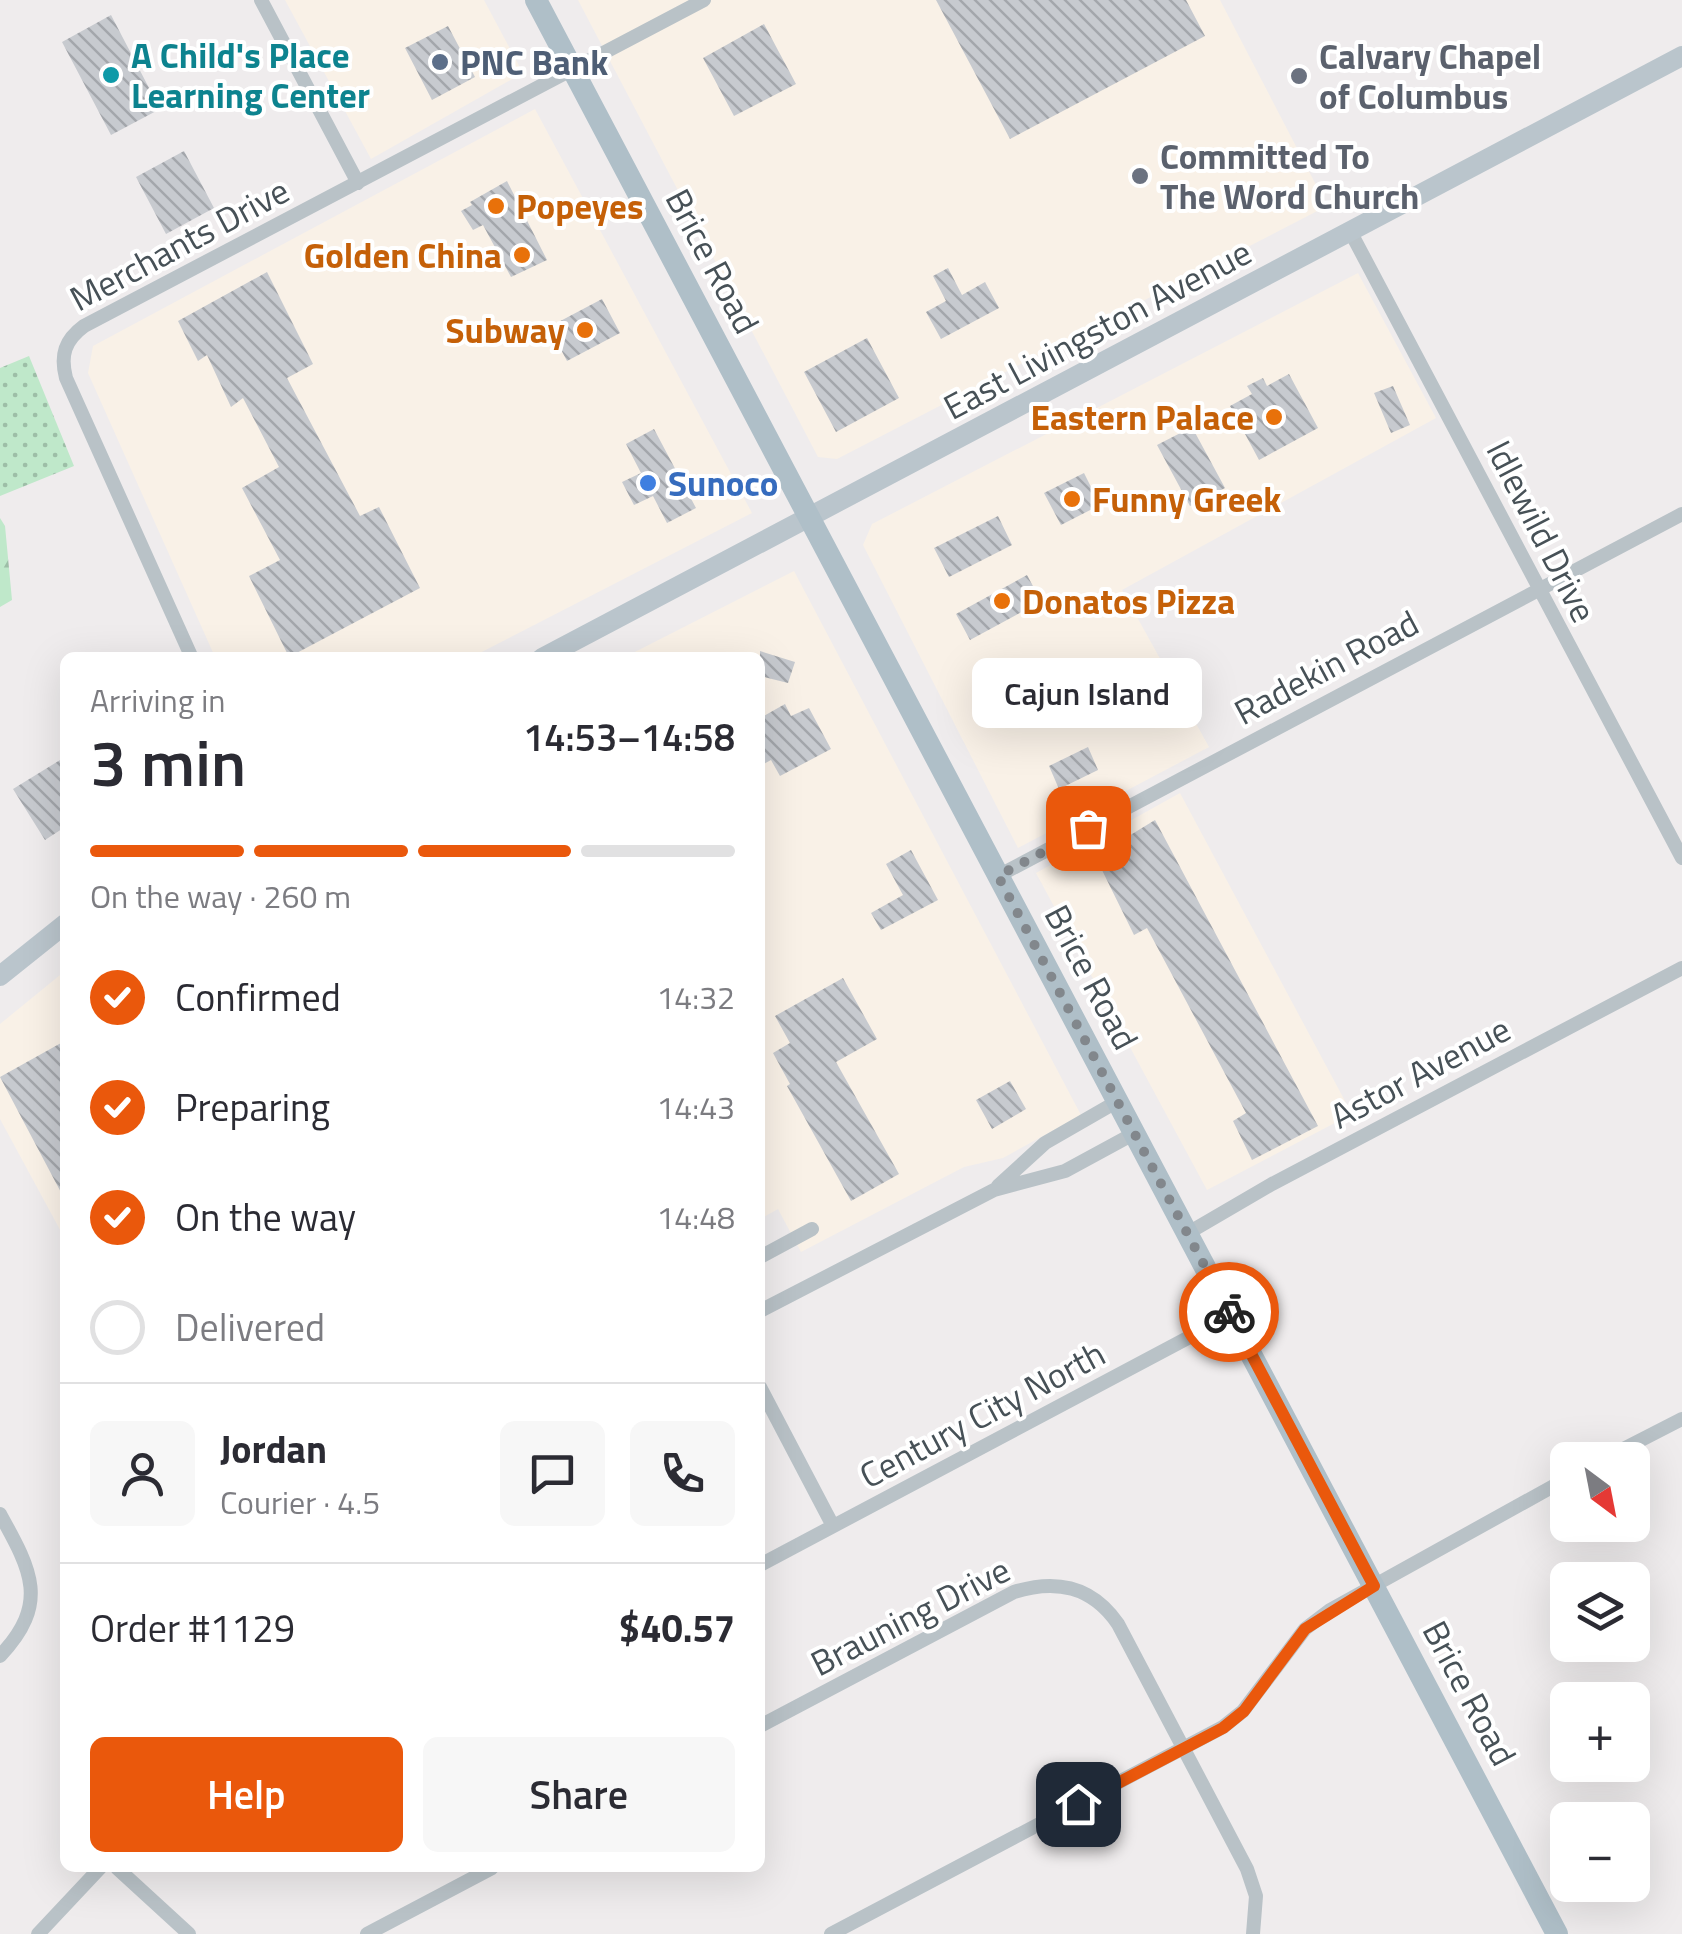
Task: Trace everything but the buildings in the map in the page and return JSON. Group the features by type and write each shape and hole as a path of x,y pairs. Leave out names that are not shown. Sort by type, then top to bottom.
{"main road":[{"name":"Brice Road","path":"536,0 1557,1934"},
{"name":"East Livingston Avenue","path":"553,652 1682,56"},
{"path":"0,976 60,928"}],"street":[{"path":"260,0 358,182"},
{"name":"Merchants Drive","path":"189,652 66,378 64,349 69,339 84,326 704,0"},
{"name":"Idlewild Drive","path":"1350,230 1682,858"},
{"name":"Radekin Road","path":"998,876 1682,514"},
{"name":"Astor Avenue","path":"1188,1233 1304,1167 1682,968"},
{"path":"994,1190 1045,1143 1118,1102"},
{"path":"765,1309 994,1190 1065,1171 1134,1133"},
{"path":"765,1254 812,1228"},
{"name":"Century City North","path":"765,1562 1231,1315"},
{"path":"765,1396 834,1526"},
{"path":"1637,1442 1682,1419"},
{"path":"832,1934 1223,1728 1244,1711 1305,1629 1550,1488"},
{"path":"0,1514 25,1560 32,1590 27,1620 0,1656"},
{"name":"Brauning Drive","path":"765,1723 1014,1592 1052,1584 1072,1587 1107,1608 1247,1869 1256,1896 1253,1934"},
{"path":"38,1934 96,1872"},
{"path":"122,1872 189,1934"},
{"path":"367,1934 484,1872"}],"shaded area":[{"path":"285,0 484,0 523,73 371,159"},
{"path":"578,0 1220,0 1327,206 837,459 818,457"},
{"path":"535,109 752,513 482,652 213,652 88,373 93,346"},
{"path":"1358,273 1436,418 1122,590 1209,747 1018,848 863,545 872,524"},
{"path":"794,571 1081,1115 1003,1158 964,1167 801,1252 778,1209 765,1216 765,652 635,652"},
{"path":"1180,793 1352,1114 1207,1190 1036,873"},
{"path":"60,975 60,1230 0,1119 0,1024"}],"green space":[{"path":"29,356 74,466 0,496 0,368"},
{"path":"0,518 5,526 12,600 0,607"}],"way so far":[{"path":"1088,828 998,876 1229,1312"}],"place":[{"name":"PNC Bank","path":"440,62"},
{"name":"A Child's Place Learning Center","path":"111,75"},
{"name":"Calvary Chapel of Columbus","path":"1299,76"},
{"name":"Committed To The Word Church","path":"1140,176"},
{"name":"Popeyes","path":"496,206"},
{"name":"Golden China","path":"522,255"},
{"name":"Subway","path":"585,330"},
{"name":"Eastern Palace","path":"1274,417"},
{"name":"Sunoco","path":"648,483"},
{"name":"Funny Greek","path":"1072,499"},
{"name":"Donatos Pizza","path":"1002,601"},
{"name":"Cajun Island","path":"1088,828"}],"route":[{"path":"1078,1804 1223,1728 1244,1711 1305,1629 1374,1586 1229,1312"}]}
